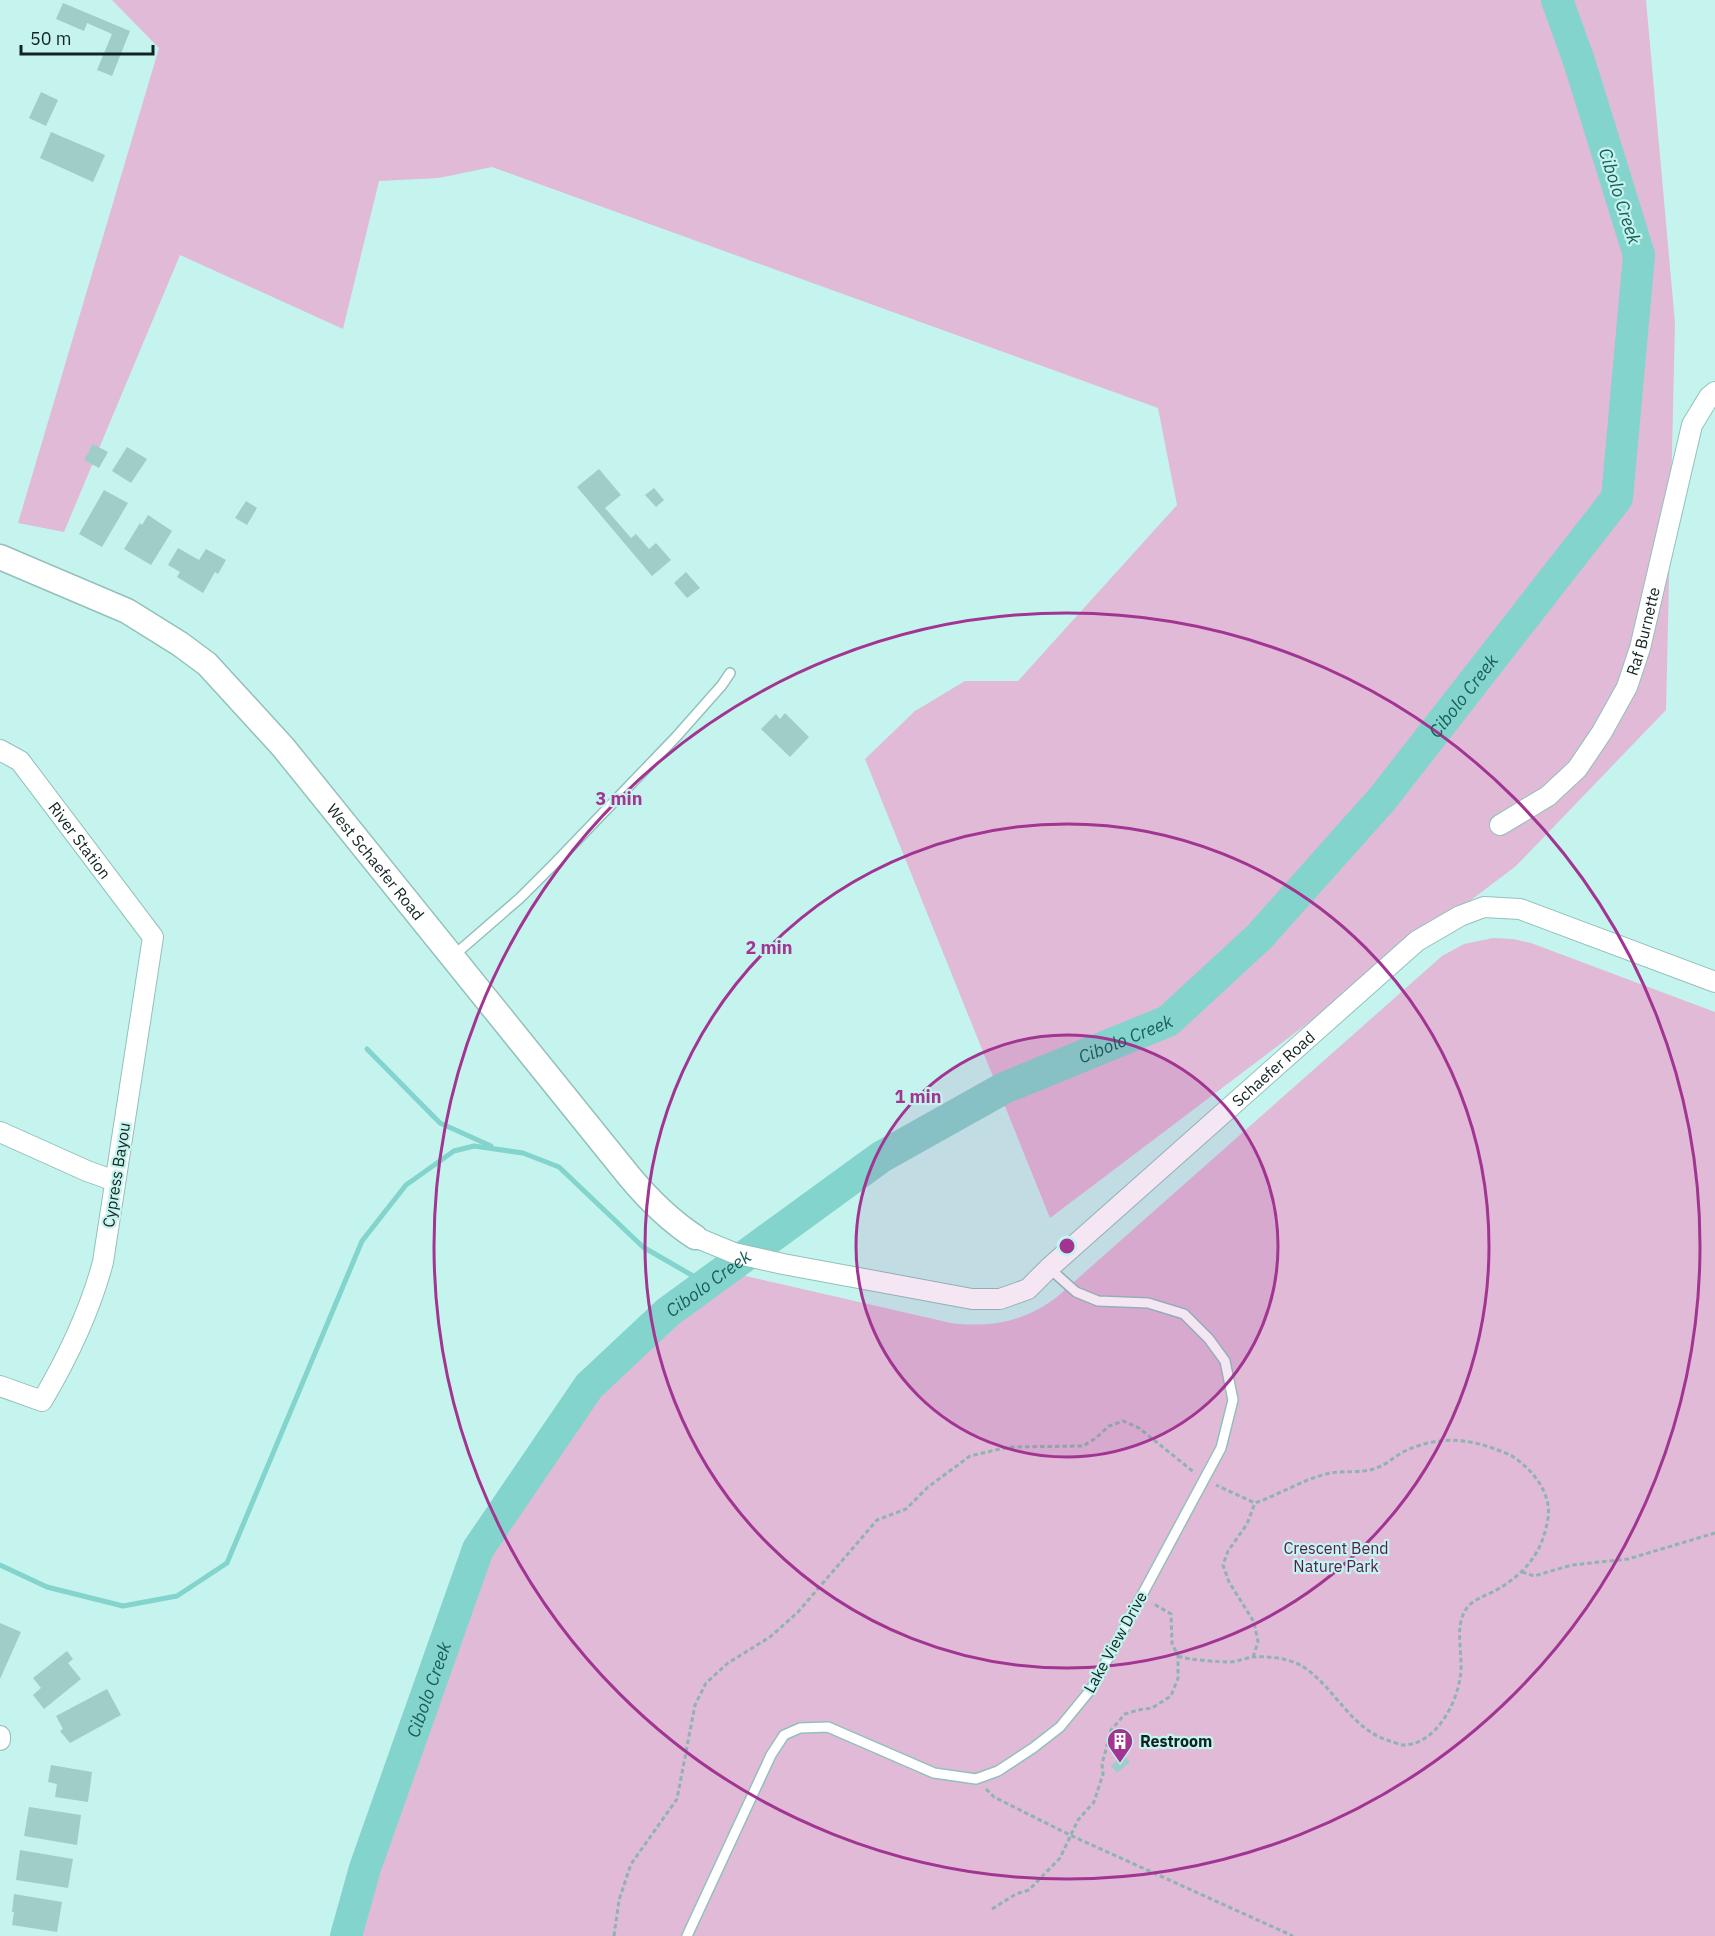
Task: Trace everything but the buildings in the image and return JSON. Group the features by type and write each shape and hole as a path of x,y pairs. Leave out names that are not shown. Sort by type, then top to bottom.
{"street":[{"name":"Raf Burnette","path":"1500,825 1548,796 1577,769 1602,732 1627,687 1640,648 1692,425 1709,397 1715,393"},
{"name":"West Schaefer Road","path":"0,557 127,611 207,664 283,747 651,1202 676,1225 695,1237"},
{"name":"River Station","path":"0,750 20,761 153,937"},
{"name":"Schaefer Road","path":"695,1237 734,1253 783,1264 972,1299 1000,1299 1028,1289 1417,941 1460,916 1484,907 1520,909 1715,982"},
{"name":"Cypress Bayou","path":"0,1386 42,1401 63,1366 95,1292 103,1262 153,937"},
{"path":"0,1132 87,1171 116,1181"}],"lane":[{"path":"452,957 520,898 555,863 676,737 723,685 730,674"},
{"name":"Lake View Drive","path":"976,1779 998,1771 1060,1727 1092,1688 1221,1448 1233,1400 1225,1361 1209,1339 1184,1314 1148,1303 1098,1301 1076,1292 1049,1268"},
{"path":"687,1936 771,1755 784,1735 800,1728 828,1727 934,1773 976,1779"}],"path":[{"path":"614,1936 619,1900 631,1864 677,1798 695,1705 706,1683 728,1663 770,1637 798,1612 878,1520 906,1509 928,1487 970,1456 1009,1447 1083,1446 1096,1438 1108,1426 1123,1421 1139,1428 1204,1479 1255,1503 1331,1473 1376,1469 1404,1451 1437,1440 1474,1441 1511,1455 1540,1483 1550,1508 1546,1536 1535,1558 1521,1572 1499,1589 1475,1600 1466,1607 1461,1618 1460,1678 1445,1719 1426,1739 1403,1745 1377,1737 1358,1722 1317,1679 1301,1666 1276,1658 1253,1657 1231,1662 1187,1660 1178,1656"},
{"path":"1253,1657 1258,1642 1254,1622 1229,1582 1223,1565 1228,1551 1247,1524 1255,1503"},
{"path":"1521,1572 1534,1576 1572,1565 1628,1559 1715,1533"},
{"path":"992,1910 1008,1898 1029,1890 1060,1858 1078,1820 1094,1802 1103,1774 1102,1764 1111,1730 1125,1714 1152,1708 1171,1696 1178,1678 1178,1656 1172,1643 1171,1614 1140,1597"},
{"path":"976,1779 994,1797 1072,1836 1293,1936"}],"green space":[{"path":"112,0 1646,0 1675,323 1666,710 1516,866 1050,1218 865,759 915,711 965,681 1018,681 1177,505 1158,408 492,167 439,178 379,181 343,329 180,255 64,532 18,523 159,48"},
{"name":"Crescent Bend Nature Park","path":"1493,938 1531,943 1715,1012 1715,1936 344,1936 365,1868 478,1549 589,1386 668,1312 724,1271 951,1323 994,1324 1033,1312 1058,1296 1442,956 1464,944"}],"waterway":[{"name":"Cibolo Creek","path":"346,1936 365,1868 478,1549 589,1386 668,1312 881,1157 1004,1088 1168,1021 1259,937 1383,798 1617,498 1639,255 1579,61 1557,0"},
{"path":"367,1049 440,1123 491,1146"},
{"path":"0,1565 47,1587 123,1606 177,1596 227,1563 362,1241 406,1185 454,1151 474,1146 523,1153 559,1167 643,1247 707,1284"}],"place":[{"name":"Restroom","path":"1120,1764"}]}
